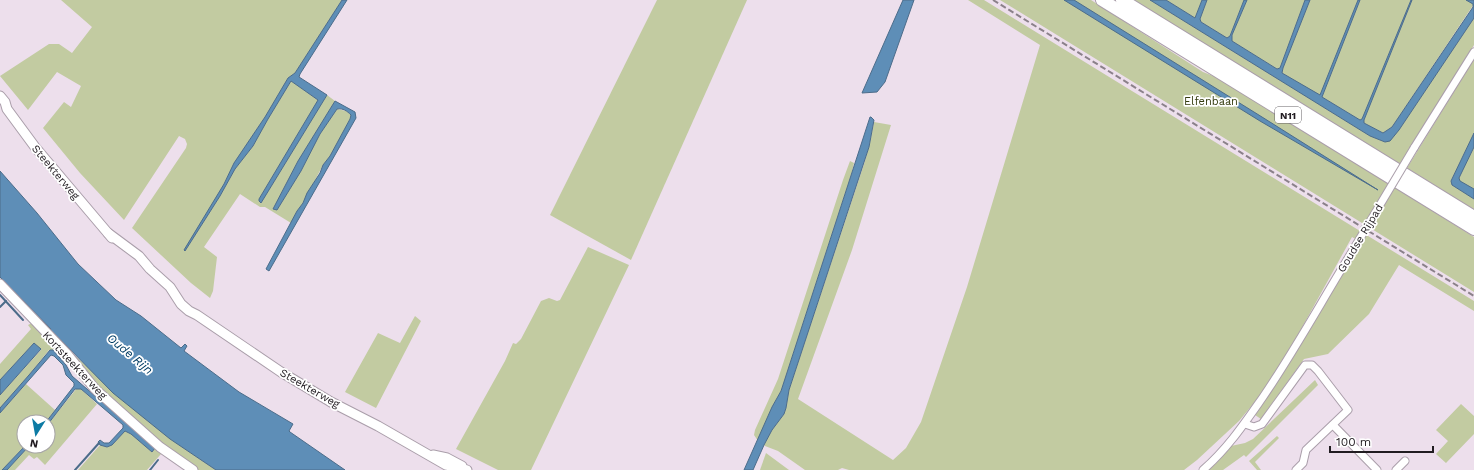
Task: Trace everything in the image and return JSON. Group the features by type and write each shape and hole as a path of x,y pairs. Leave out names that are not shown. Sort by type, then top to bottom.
{"highway":[{"name":"N11","path":"1102,0 1474,229"},
{"name":"N11","path":"1122,0 1474,217"}],"main road":[{"name":"Steekterweg","path":"0,96 5,102 3,106 35,147 108,233 138,256 170,287 189,311 288,376 331,402 378,426 446,465 467,470"},
{"name":"Kortsteekterweg","path":"0,284 67,354 95,389 160,447 193,470"}],"street":[{"name":"Goudse Rijpad","path":"1203,470 1221,454 1245,424 1280,373 1414,148 1474,52"},
{"path":"1245,424 1254,427 1262,424 1305,365 1312,364 1348,410 1306,450 1303,463 1296,470"},
{"path":"1333,425 1377,470"},
{"path":"1396,470 1405,461"}],"green space":[{"path":"61,0 342,0 295,73 288,78 265,117 234,163 224,184 185,251 220,196 235,169 253,146 291,81 318,100 259,199 261,203 327,95 335,101 298,161 273,209 277,210 301,171 320,134 337,109 346,111 351,115 350,119 291,223 265,207 260,207 240,194 204,247 217,257 213,291 210,298 191,283 132,228 186,148 187,144 185,139 179,136 124,220 80,173 43,128 64,102 71,107 81,86 57,72 28,110 0,76 49,44 59,44 72,53 92,27"},
{"path":"657,0 747,0 631,260 550,215"},
{"path":"968,0 984,0 1474,301 1474,311 1399,265 1369,314 1328,354 1304,359 1261,419 1255,415 1361,242 1352,237 1273,380 1239,421 1184,470 849,470 842,468 838,470 805,470 778,451 765,446 764,445 772,430 784,414 789,390 864,164 874,122 891,125 852,250 798,399 893,460 906,448 921,422 967,287 1040,45"},
{"name":"Elfenbaan","path":"1000,0 1091,0 1203,72 1221,79 1474,237 1474,292"},
{"path":"1132,0 1150,0 1370,136 1385,142 1399,130 1474,18 1474,45 1414,145 1400,164"},
{"path":"1166,0 1202,0 1195,18"},
{"path":"1207,0 1244,0 1230,36 1227,38 1201,22 1200,19"},
{"path":"1247,0 1305,0 1280,68 1277,69 1232,41 1232,35"},
{"path":"1310,0 1358,0 1320,96 1282,73"},
{"path":"1360,0 1411,0 1362,119 1360,120 1322,97"},
{"path":"1412,0 1466,0 1474,4 1392,127 1383,133 1364,123 1364,120"},
{"path":"1474,59 1474,133 1451,181 1452,185 1474,199 1474,210 1407,168"},
{"path":"1474,147 1474,189 1459,181 1459,178"},
{"path":"850,161 854,163 852,172 781,391 772,407 758,441 754,435 755,430 778,379"},
{"path":"588,247 629,265 531,470 498,470 456,449 505,361 513,343 516,344 521,339 541,301 549,298 557,301 560,300"},
{"path":"3,281 51,329 62,343 117,394 155,426 216,470 198,470 171,452 102,392 2,282"},
{"path":"415,316 421,321 376,408 345,392 378,333 400,343"},
{"path":"32,323 55,345 53,350 49,350 0,408 0,395 41,350 34,343 0,380 0,364 31,329 28,325"},
{"path":"1315,380 1318,385 1246,457 1244,455 1223,470 1209,470 1231,446 1245,443 1253,439"},
{"path":"26,384 55,410 52,414 16,414 16,454 17,454 2,470 0,470 0,413"},
{"path":"77,388 81,389 97,404 56,452 56,414"},
{"path":"1461,404 1474,416 1474,434 1446,463 1436,454 1448,441 1436,430"},
{"path":"125,431 131,434 152,452 155,448 161,454 147,470 78,470 100,445 107,447 112,445"},
{"path":"1277,436 1279,438 1255,462 1261,470 1257,470 1249,461"},
{"path":"766,453 789,470 760,470"},
{"path":"22,454 54,454 45,465 37,457 34,459 29,455 15,470 7,470"}],"water":[{"path":"342,0 347,0 299,77 327,95 261,203 259,199 318,100 291,81 253,146 235,169 220,196 185,251 184,250 224,184 234,163 265,117 288,78 295,73"},
{"path":"903,0 914,0 885,82 877,92 862,93"},
{"path":"1064,0 1074,0 1378,190 1260,121"},
{"path":"1150,0 1166,0 1195,18 1202,0 1207,0 1200,19 1201,22 1227,38 1230,36 1244,0 1247,0 1232,35 1232,41 1277,69 1280,68 1305,0 1310,0 1282,73 1320,95 1358,0 1360,0 1322,97 1360,120 1362,119 1412,0 1364,120 1364,123 1383,133 1392,127 1473,7 1473,4 1466,0 1474,0 1474,18 1399,130 1390,141 1385,142 1370,136"},
{"path":"335,101 355,112 356,118 269,271 266,269 297,211 303,203 307,193 330,156 350,119 351,115 348,112 343,109 337,109 320,134 301,171 277,210 273,209 298,161"},
{"path":"870,117 874,120 869,147 789,390 784,414 772,430 753,470 744,470 772,407 781,391"},
{"path":"1474,133 1474,147 1459,178 1460,181 1474,189 1474,199 1452,185 1451,181"},
{"name":"Oude Rijn","path":"0,171 37,213 78,264 116,300 141,316 181,348 185,344 187,346 184,351 239,392 293,424 289,431 290,432 345,470 216,470 170,439 113,393 54,333 51,334 49,332 51,329 0,277"},
{"path":"34,343 41,349 0,395 0,380"},
{"path":"50,350 53,350 66,365 72,376 155,448 152,452 131,434 125,431 112,445 107,447 100,445 98,442 100,440 104,443 109,443 123,428 123,425 81,389 75,389 56,414 52,414 74,386 74,383 66,375 63,365 51,355 0,413 0,408"},
{"path":"17,454 22,454 7,470 2,470"}],"waterway":[{"path":"0,295 23,320"},
{"path":"0,307 6,301"},
{"path":"75,470 99,443"},
{"path":"150,470 158,460"}],"railway":[{"path":"993,0 1474,296"}]}
